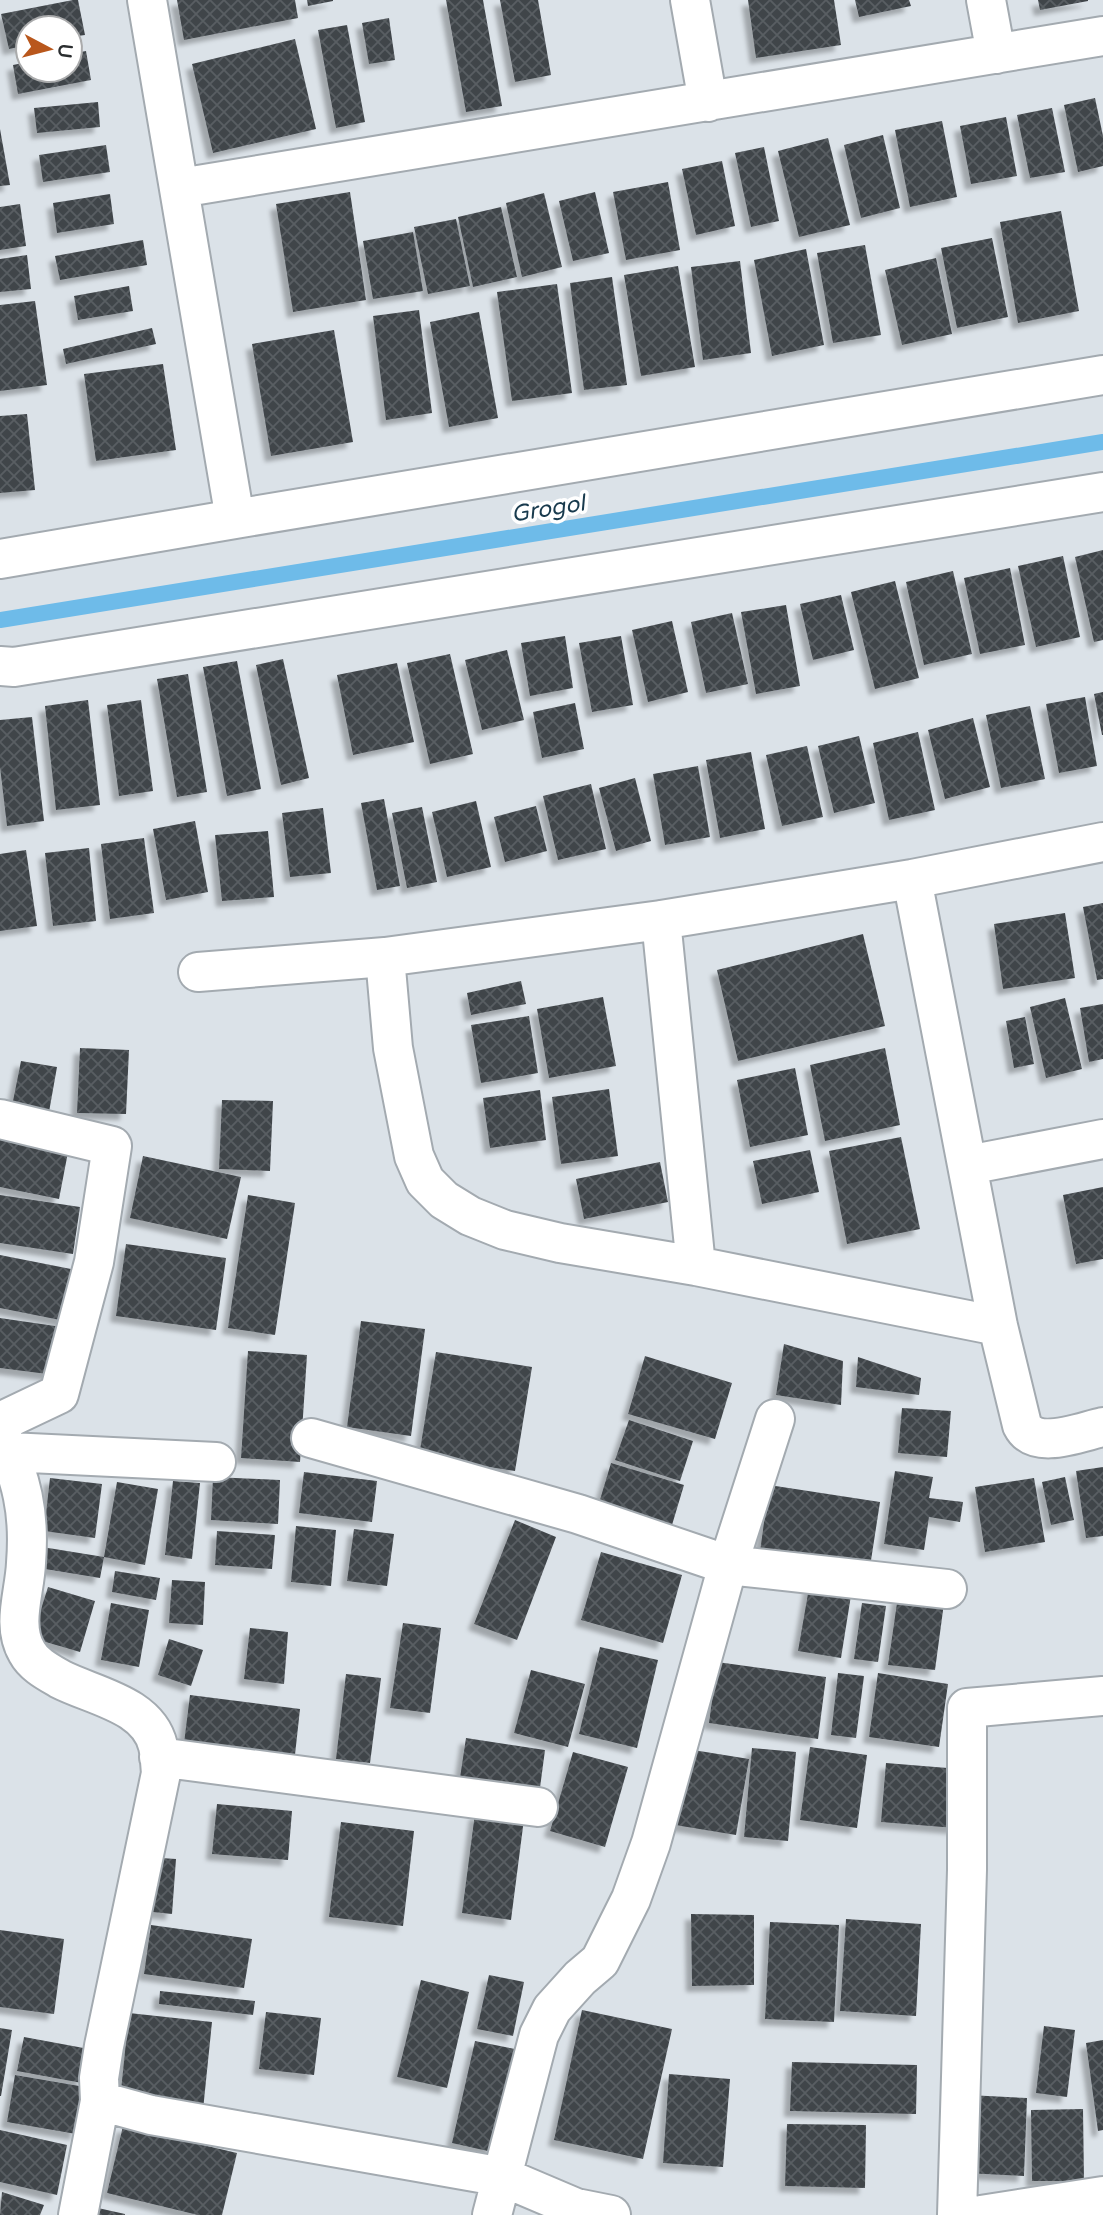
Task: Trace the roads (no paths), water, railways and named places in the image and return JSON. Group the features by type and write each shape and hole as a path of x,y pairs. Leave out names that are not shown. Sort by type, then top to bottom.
{"street":[{"path":"148,0 235,519"},
{"path":"690,0 708,102"},
{"path":"986,0 996,54"},
{"path":"180,188 1103,36"},
{"path":"0,559 1103,375"},
{"path":"0,666 27,665 1103,492"},
{"path":"198,972 385,957 661,920 912,879 1103,842"},
{"path":"912,879 998,1326 1022,1425 1026,1433 1034,1438 1051,1438 1103,1427"},
{"path":"661,920 696,1266"},
{"path":"385,957 393,1048 414,1156 425,1181 444,1200 470,1216 505,1230 998,1326"},
{"path":"0,1119 111,1146 94,1262 59,1395 3,1436"},
{"path":"968,1164 1103,1139"},
{"path":"492,2215 539,2035 552,2009 580,1978 600,1961 631,1899 651,1843 728,1565 775,1419"},
{"path":"3,1436 216,1462"},
{"path":"3,1436 24,1494 26,1563 19,1613 21,1638 28,1654 44,1670 127,1708 146,1723 158,1745 161,1773 104,2046 99,2077 100,2101 78,2215"},
{"path":"311,1438 578,1514 728,1565 947,1589"},
{"path":"957,2215 967,1870 967,1708 1103,1696"},
{"path":"159,1757 538,1807"},
{"path":"100,2101 151,2115 503,2177 576,2208 611,2215"},
{"path":"981,2215 1103,2196"}],"waterway":[{"name":"Grogol","path":"0,620 1103,442"}]}
